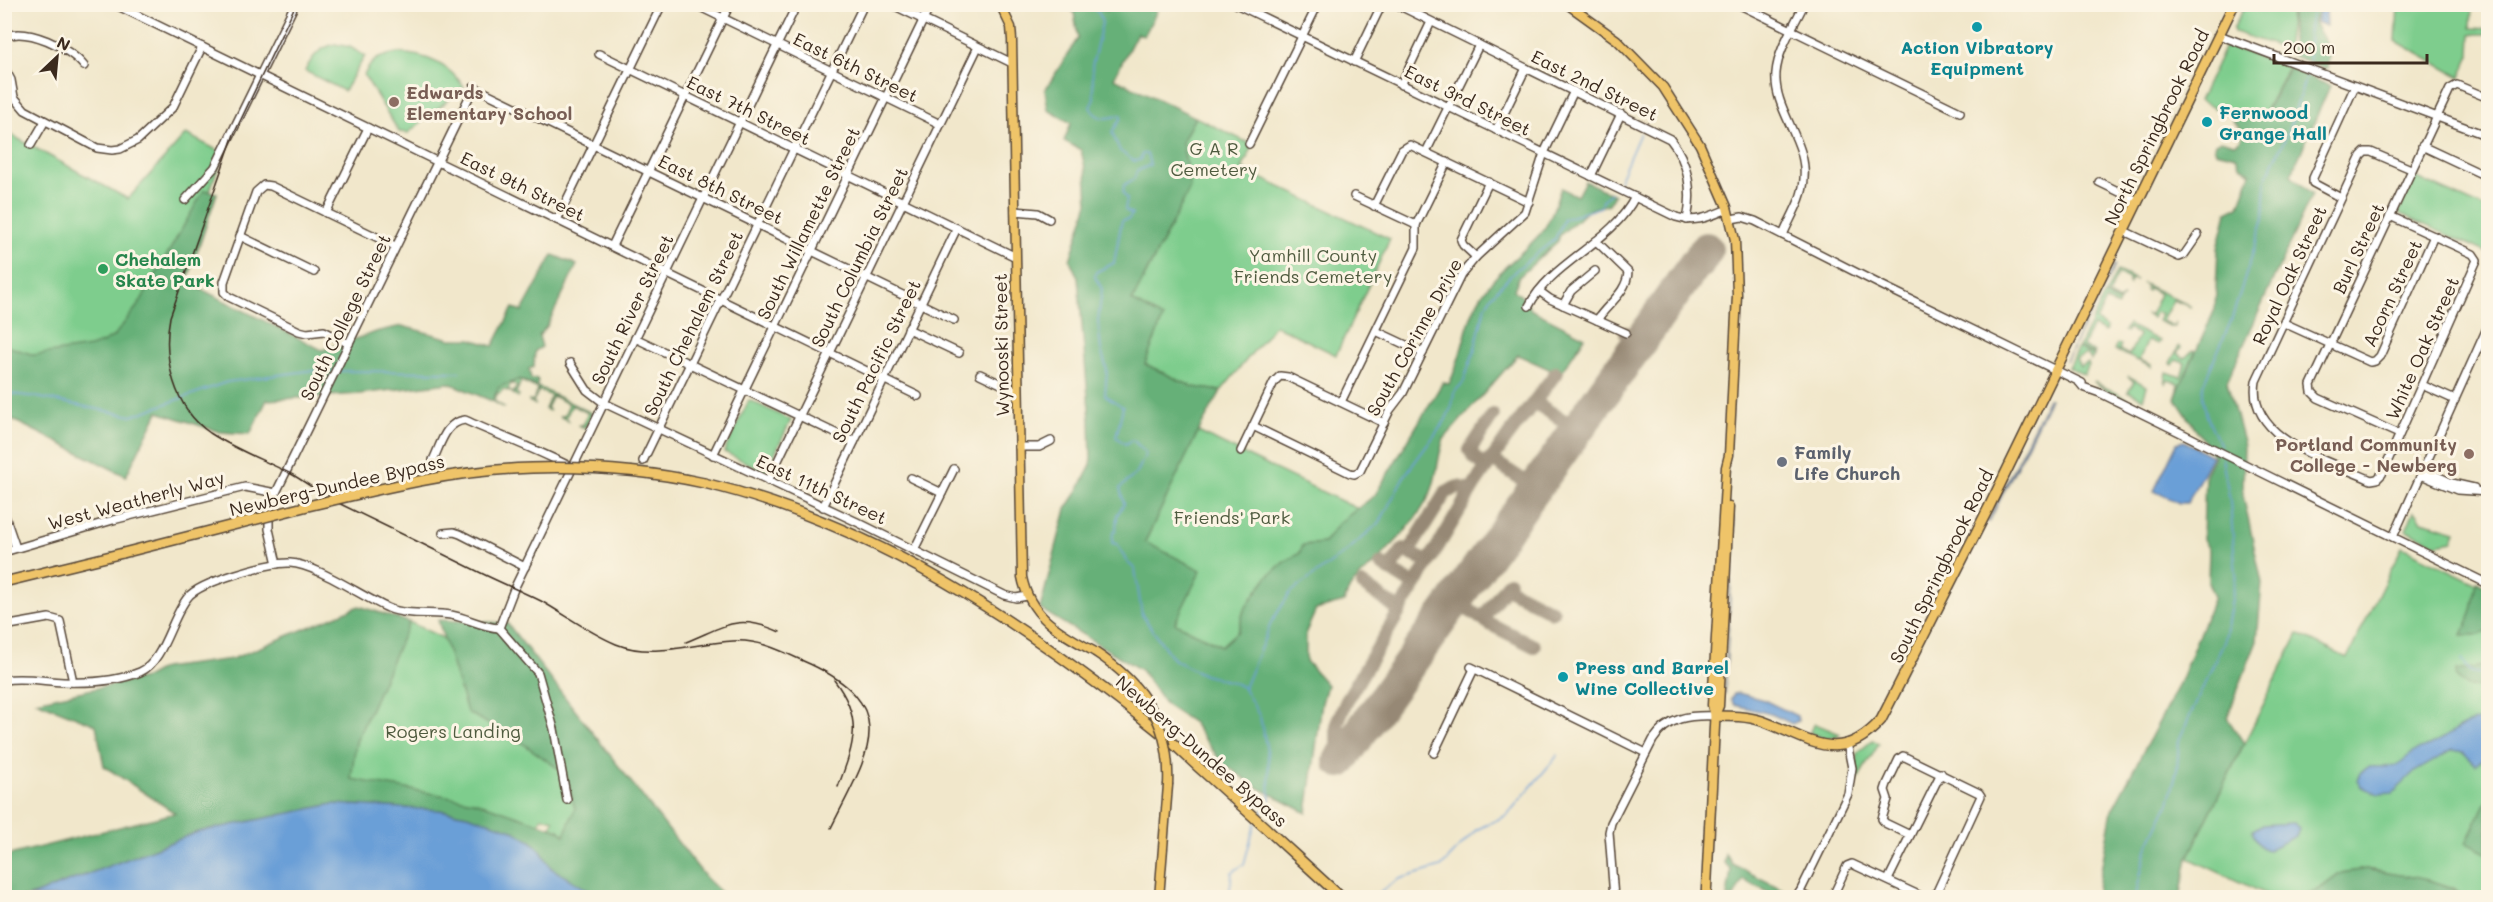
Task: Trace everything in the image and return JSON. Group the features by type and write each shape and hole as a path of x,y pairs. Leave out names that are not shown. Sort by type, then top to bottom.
{"highway":[{"name":"North Springbrook Road","path":"2108,264 2234,4"},
{"name":"South Springbrook Road","path":"1715,716 1754,719 1821,746 1847,743 1869,732 1887,712 2108,264"},
{"name":"Newberg-Dundee Bypass","path":"4,582 403,484 491,470 595,468 652,474 704,483 748,494 846,530 922,569 1037,640 1134,712 1184,754 1342,897"},
{"path":"1706,897 1715,716"}],"main road":[{"name":"Wynooski Street","path":"1000,4 1011,27 1022,577 1027,596 1046,622 1095,652 1127,676 1154,713 1166,743 1168,785 1159,897"},
{"path":"1567,4 1617,40 1663,87 1690,126 1731,219 1736,320 1729,455 1726,467 1717,602 1712,704 1715,716"},
{"path":"1716,182 1734,251"}],"street":[{"name":"East 9th Street","path":"114,4 918,396"},
{"path":"557,220 662,4"},
{"name":"East 6th Street","path":"694,4 940,124"},
{"path":"612,246 730,4"},
{"name":"South River Street","path":"499,628 525,567 797,4"},
{"name":"South Chehalem Street","path":"643,461 864,4"},
{"path":"891,4 1012,63"},
{"name":"South Willamette Street","path":"714,455 931,4"},
{"name":"East 3rd Street","path":"1236,4 1591,176 1688,220"},
{"path":"1249,144 1318,4"},
{"path":"1353,62 1382,4"},
{"name":"East 2nd Street","path":"1396,4 1663,134 1677,147 1683,159 1691,191 1688,220"},
{"path":"1738,4 1960,112"},
{"path":"1783,235 1802,192 1805,170 1801,151 1776,85 1776,74 1782,49 1804,4"},
{"path":"185,200 215,167 256,81 261,76 292,5"},
{"path":"1401,85 1431,22"},
{"path":"4,37 21,32 33,35 76,55 84,66"},
{"path":"2219,35 2488,136"},
{"path":"1426,152 1479,45"},
{"path":"4,67 18,103 25,110 97,148 112,150 129,146 138,140 173,106 202,47"},
{"name":"South Columbia Street","path":"768,481 978,47"},
{"name":"East 7th Street","path":"599,54 1016,257"},
{"path":"1496,130 1526,68"},
{"name":"Burl Street","path":"2399,434 2318,398 2312,392 2311,385 2450,89 2454,85 2460,86 2486,97"},
{"path":"2341,198 2318,187 2313,183 2313,178 2355,86"},
{"name":"East 8th Street","path":"474,87 954,320"},
{"name":"South College Street","path":"277,564 267,518 269,507 474,87"},
{"path":"2486,97 2488,87"},
{"name":"South Corinne Drive","path":"1253,426 1354,474 1362,468 1390,410 1403,393 1458,281 1476,257 1520,219 1530,202 1544,153 1574,91"},
{"path":"1591,176 1621,114"},
{"path":"31,145 45,121"},
{"path":"326,213 368,128"},
{"path":"1374,206 1402,150 1407,145 1413,145 1530,202"},
{"path":"2422,146 2488,177"},
{"name":"Royal Oak Street","path":"2377,479 2371,480 2284,440 2273,431 2261,413 2255,400 2256,381 2361,156 2365,152 2372,152 2411,169"},
{"path":"1341,402 1416,248 1416,225 1447,162"},
{"path":"1476,257 1463,245 1461,240 1489,182"},
{"path":"2099,182 2139,201"},
{"path":"349,344 324,331 307,333 300,331 224,292 224,282 256,192 264,185 271,186 395,246"},
{"path":"1354,196 1416,225"},
{"path":"1529,306 1539,291 1624,216 1635,197"},
{"path":"1688,220 1702,220 1723,210"},
{"path":"1015,211 1038,213 1049,219"},
{"path":"2390,216 2434,236"},
{"path":"1731,219 1746,218 1783,235 2488,585"},
{"name":"South Pacific Street","path":"823,507 957,228"},
{"path":"2124,231 2179,257 2184,255 2198,235"},
{"path":"240,236 314,272"},
{"name":"White Oak Street","path":"2377,479 2382,474 2477,260 2473,254 2434,236"},
{"name":"Acorn Street","path":"2330,344 2370,362 2380,356 2434,236"},
{"path":"1596,241 1628,272 1628,279 1622,291 1607,305 1597,320"},
{"path":"1563,305 1571,291 1595,271"},
{"path":"1539,291 1563,305 1626,333"},
{"path":"2284,323 2330,344"},
{"path":"2393,537 2488,326"},
{"path":"909,329 959,353"},
{"path":"1376,331 1423,353"},
{"path":"635,338 854,442"},
{"name":"East 11th Street","path":"570,363 586,390 604,403 1004,595 1016,598 1027,596"},
{"path":"980,374 1018,392"},
{"path":"1241,451 1274,382 1280,376 1288,377 1384,423"},
{"path":"2422,385 2455,400"},
{"path":"433,466 433,460 449,426 456,421 465,420 514,443 536,449 573,468"},
{"path":"1019,447 1039,447 1051,441"},
{"path":"914,550 954,469"},
{"path":"2422,473 2457,490 2488,490"},
{"path":"911,478 942,493"},
{"name":"West Weatherly Way","path":"4,552 113,520 245,487 276,493"},
{"path":"4,513 16,548"},
{"path":"443,533 460,534 525,567"},
{"path":"4,680 21,678 73,682 122,677 141,672 155,660 182,604 196,589 215,581 277,564 289,563 305,566 395,610 453,615 477,624 499,628 538,673 554,729 567,801"},
{"path":"4,626 56,618 62,625 73,682"},
{"path":"1434,753 1473,668 1646,753"},
{"path":"1614,897 1609,832 1611,823 1656,735 1670,722 1687,716 1715,716"},
{"path":"1809,897 1798,895 1848,794 1852,768 1847,743"},
{"path":"1910,835 1885,823 1882,819 1888,799 1885,790 1899,759 1907,757 1982,796 1934,897"},
{"path":"1888,880 1941,774"},
{"path":"1832,897 1847,866 1852,864 1925,897"}],"green space":[{"path":"1068,5 1094,5 1107,11 1110,5 1143,5 1157,11 1144,36 1137,33 1114,78 1195,117 1182,142 1190,188 1132,301 1163,318 1145,364 1193,387 1221,391 1198,432 1145,542 1201,570 1175,623 1221,646 1238,631 1244,610 1266,578 1284,562 1299,554 1303,545 1324,543 1339,523 1375,495 1443,382 1449,384 1458,363 1470,319 1480,298 1500,272 1544,229 1561,188 1577,196 1585,181 1614,195 1609,204 1589,210 1560,235 1558,241 1519,277 1514,290 1527,301 1530,309 1585,337 1560,374 1518,355 1444,439 1433,487 1415,519 1350,587 1344,602 1316,610 1306,632 1306,661 1327,685 1322,703 1307,813 1257,787 1222,763 1193,723 1166,705 1141,670 1040,609 1066,509 1091,465 1090,421 1078,278 1070,260 1088,203 1086,172 1081,150 1064,141 1071,123 1048,110 1045,90 1078,38 1074,13"},
{"path":"2245,5 2292,5 2286,49 2234,32 2233,29"},
{"path":"2294,5 2319,5 2314,22 2328,49 2327,69 2291,55 2291,19"},
{"path":"2398,5 2472,5 2471,28 2488,29 2488,34 2471,34 2470,55 2460,77 2396,41"},
{"path":"335,44 350,47 365,56 344,91 305,71 317,54"},
{"path":"2227,46 2288,67 2262,117 2243,110 2232,116 2199,101"},
{"path":"397,53 417,55 435,61 451,72 464,87 408,133 399,132 364,75 377,59"},
{"path":"2289,68 2330,86 2291,175 2312,194 2227,382 2244,446 2243,495 2262,583 2257,640 2227,718 2244,743 2188,858 2180,897 2096,898 2112,810 2178,686 2214,597 2208,582 2209,550 2203,539 2205,474 2214,456 2175,398 2215,309 2218,249 2227,212 2239,206 2251,173 2240,165 2236,156 2216,151 2214,147 2215,143 2221,140 2235,144 2240,141 2244,132 2233,121 2233,117 2244,110 2263,117"},
{"path":"1195,117 1253,145 1242,169 1390,239 1336,355 1275,325 1221,391 1193,387 1145,364 1132,302 1190,188 1182,142"},
{"path":"4,131 128,199 186,134 223,153 169,309 126,476 5,416"},
{"path":"2415,177 2488,210 2488,253 2400,214 2399,211"},
{"path":"204,190 217,193 187,282 322,350 379,331 402,326 451,339 471,339 493,346 513,308 522,311 553,255 577,265 547,326 539,336 542,347 535,351 534,367 529,369 531,379 538,379 537,387 520,379 499,387 492,401 449,383 360,394 267,400 250,434 220,432 158,412 126,476 5,416 4,345 34,355 90,347 114,336 139,304"},
{"path":"2117,271 2137,280 2132,279 2129,284 2129,279 2118,274 2108,295 2119,301 2123,297 2120,302 2105,295"},
{"path":"2142,283 2191,307 2173,300 2162,321 2173,326 2176,322 2174,327 2158,321 2161,314 2156,312 2152,318 2147,315 2150,315 2160,294 2149,288 2145,290 2147,287"},
{"path":"2104,296 2119,303 2118,306 2106,301 2096,321 2107,328 2105,332 2093,326 2083,346 2095,353 2094,355 2079,347"},
{"path":"2128,325 2160,341 2158,344 2148,340 2139,360 2152,367 2114,350 2117,344 2121,345 2119,350 2129,355 2139,335 2129,329 2127,332 2124,331"},
{"path":"2179,346 2181,348 2177,353 2184,359 2193,350 2195,351 2177,394 2179,383 2168,380 2165,384 2167,372 2181,377 2185,363 2176,360 2173,365 2170,363"},
{"path":"2078,348 2094,356 2091,360 2087,354 2076,359 2080,367 2088,363 2089,365 2084,375 2068,367"},
{"path":"2128,376 2147,386 2143,399 2128,391 2134,382"},
{"path":"521,379 592,413 585,428 578,425 583,425 588,413 572,405 566,417 569,421 559,416 564,416 569,404 553,396 547,408 550,411 545,409 551,396 539,390 533,402 536,405 528,401 533,401 538,389 521,381 516,393 518,397 513,394 517,386 511,383 508,389 513,393 503,389 498,393 494,401 505,408 492,401 499,387"},
{"path":"2094,382 2145,407 2143,409 2110,393"},
{"path":"749,400 791,420 766,472 724,452"},
{"name":"Friends' Park","path":"1198,432 1358,509 1339,523 1324,543 1303,545 1299,554 1284,562 1266,578 1244,610 1238,631 1222,646 1175,623 1145,542"},
{"path":"2414,511 2422,521 2456,531 2453,541 2437,544 2406,530"},
{"path":"2402,547 2488,589 2488,897 2464,897 2454,888 2431,881 2367,869 2341,873 2318,890 2300,897 2272,897 2188,858 2298,634 2347,658"},
{"path":"2477,581 2488,587 2488,630 2480,635 2462,635 2472,611"},
{"path":"359,606 409,622 356,742 351,779 474,801 559,830 564,835 575,809 566,774 522,743 467,712 438,620 507,623 706,878 726,897 599,897 551,868 541,851 531,841 467,815 439,810 333,804 198,832 28,897 5,898 5,856 175,813 104,766 96,725 36,701 145,678 163,668 232,659"},
{"name":"Rogers Landing","path":"409,622 489,660 501,636 578,792 568,849 541,851 554,820 542,817 531,841 346,804 356,742"},
{"path":"2488,665 2488,682 2477,687 2467,687 2456,677 2456,671"},
{"path":"1815,724 1840,734 1824,738 1812,734 1810,731"},
{"path":"1873,740 1879,744 1857,780 1857,753"},
{"path":"2488,797 2488,854 2466,843"},
{"path":"1725,854 1732,864 1788,892 1785,897 1779,897 1743,880 1734,897 1727,897 1731,869 1724,863"},
{"path":"2367,869 2443,884 2464,897 2299,897 2318,890 2341,873"}],"water":[{"path":"2321,5 2325,5 2326,26 2316,22"},
{"path":"2114,265 2115,265 2066,361"},
{"path":"2048,399 2050,399 1987,522"},
{"path":"2184,441 2212,456 2187,503 2179,503 2154,491 2177,443"},
{"path":"1733,516 1734,525 1725,694 1725,688"},
{"path":"1734,694 1764,700 1797,716 1798,721 1792,724 1771,714 1735,705 1731,700"},
{"path":"2475,721 2486,723 2488,728 2487,757 2476,765 2463,752 2453,750 2416,771 2393,793 2379,794 2361,787 2357,781 2364,769 2396,765 2415,751"},
{"path":"333,804 439,810 467,815 510,829 531,841 541,851 551,868 599,897 28,897 198,832"},
{"path":"2293,823 2299,828 2296,836 2268,850 2259,845 2254,836 2253,830 2261,825"}],"waterway":[{"path":"1086,4 1099,13 1102,23 1092,66 1094,99 1090,107 1099,117 1120,115 1121,118 1112,132 1120,151 1134,161 1140,160 1142,154 1147,154 1150,165 1137,171 1134,179 1124,185 1123,194 1127,199 1125,210 1132,214 1129,219 1122,220 1114,263 1096,272 1095,277 1102,289 1098,321 1101,350 1107,370 1105,395 1123,407 1116,437 1125,444 1133,440 1146,453 1137,473 1120,488 1124,504 1117,515 1112,543 1117,544 1127,562 1135,569 1142,615 1173,659 1204,675 1232,682 1244,688 1260,717 1268,755 1270,800 1259,817"},
{"path":"2309,61 2308,35 2313,4"},
{"path":"2220,446 2207,416 2203,385 2231,321 2264,218 2266,178 2289,130 2307,73"},
{"path":"1619,181 1640,133"},
{"path":"1244,688 1271,623 1290,593 1347,551 1380,522 1403,478 1445,421 1452,406 1454,392 1463,383 1485,307 1493,294 1516,270 1555,239 1564,219 1601,207 1602,200 1611,193"},
{"path":"4,393 132,416 227,382 307,371 333,371"},
{"path":"338,371 460,372"},
{"path":"2135,898 2146,851 2169,803 2177,770 2179,740 2225,639 2236,575 2230,501 2222,458"},
{"path":"2462,660 2471,672 2488,675"},
{"path":"1371,898 1399,879 1441,867 1476,830 1507,815 1558,755"},
{"path":"1229,898 1232,872 1244,864 1255,823"}],"taxiway":[{"path":"1691,269 1706,270 1715,255 1715,252 1706,249"},
{"path":"1626,333 1640,341"},
{"path":"1353,745 1344,747 1337,740 1337,723 1348,698 1475,484 1556,373"},
{"path":"1534,402 1577,429"},
{"path":"1486,466 1475,458 1470,450 1493,415"},
{"path":"1491,459 1535,488"},
{"path":"1409,551 1446,492 1458,487 1471,490"},
{"path":"1389,569 1403,550 1428,562"},
{"path":"1381,564 1414,585"},
{"path":"1482,619 1509,582"},
{"path":"1363,585 1399,610"},
{"path":"1505,587 1553,612"},
{"path":"1455,601 1490,624 1534,646"}],"runway":[{"path":"1340,761 1706,249"}],"railway":[{"path":"296,4 234,134 170,317 168,333 170,365 179,396 187,410 210,433 230,445 293,475 328,498 541,601 606,640 644,650 674,649 718,642 753,642 791,655 839,681 858,698 867,717 869,736 865,757 856,779 831,828"},
{"path":"686,642 732,624 753,623 780,632"},
{"path":"834,680 850,707 853,720 852,745 838,787"}],"place":[{"name":"Action Vibratory Equipment","path":"1977,27"},
{"name":"Edwards Elementary School","path":"394,102"},
{"name":"Fernwood Grange Hall","path":"2207,122"},
{"name":"Chehalem Skate Park","path":"103,269"},
{"name":"Portland Community College - Newberg","path":"2469,454"},
{"name":"Family Life Church","path":"1782,462"},
{"name":"Press and Barrel Wine Collective","path":"1563,677"}],"park label":[{"name":"G A R Cemetery","path":"1214,158"},
{"name":"Yamhill County Friends Cemetery","path":"1313,265"}]}
